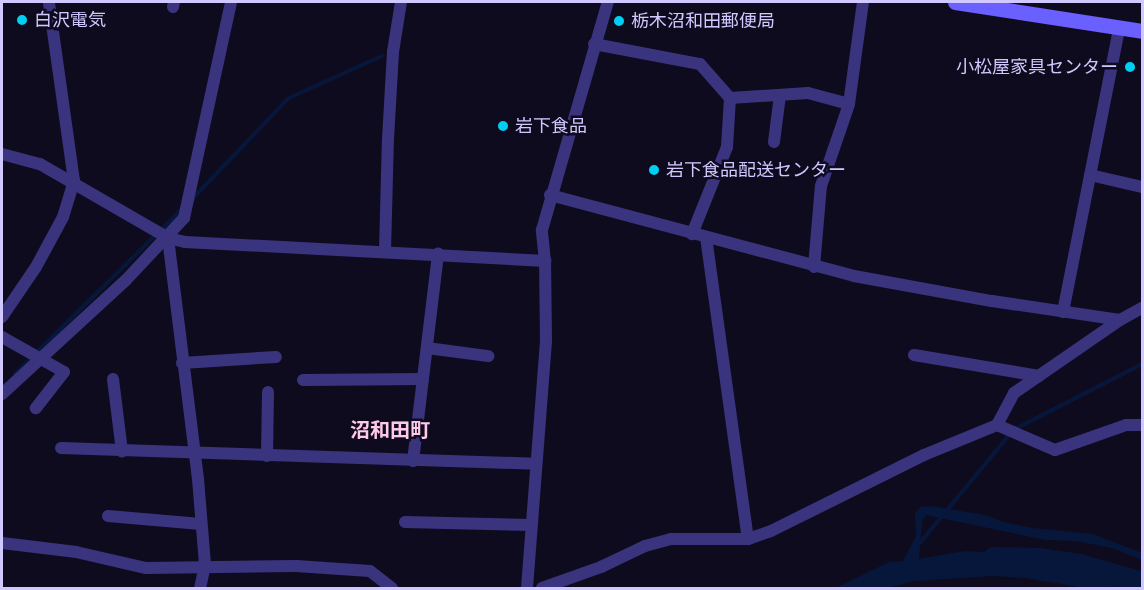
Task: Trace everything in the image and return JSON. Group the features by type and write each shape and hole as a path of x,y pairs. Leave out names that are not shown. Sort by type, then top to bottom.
{"main road":[{"path":"955,2 1143,31"}],"street":[{"path":"2,317 36,267 58,227 74,181 49,2"},
{"path":"2,394 168,238 184,218 231,2"},
{"path":"385,251 393,52 401,2"},
{"path":"526,588 546,340 546,261 542,230 550,195 608,2"},
{"path":"814,267 821,186 849,104 863,2"},
{"path":"1063,312 1119,27"},
{"path":"594,44 700,64 730,98 727,147 692,234"},
{"path":"730,98 808,93 849,104"},
{"path":"774,142 780,95"},
{"path":"2,154 40,164 74,181 168,238 185,242 546,261"},
{"path":"1090,175 1143,187"},
{"path":"550,195 814,267 992,301 1120,320"},
{"path":"706,237 748,539"},
{"path":"168,238 205,565 200,588"},
{"path":"413,461 438,254"},
{"path":"542,588 601,567 645,546 671,539 748,539 771,531 924,455 997,425 1014,393 1120,320 1143,308"},
{"path":"2,337 64,372 36,408"},
{"path":"427,348 489,356"},
{"path":"914,355 1039,376"},
{"path":"182,363 276,357"},
{"path":"113,379 122,451"},
{"path":"303,380 423,379"},
{"path":"267,456 268,392"},
{"path":"997,425 1055,450 1126,426 1143,424"},
{"path":"61,448 536,464"},
{"path":"108,516 201,524"},
{"path":"405,522 531,525"},
{"path":"3,546 76,552 146,568 205,565 296,566 370,571 392,588"}],"water":[{"path":"931,506 985,515 1003,522 1032,528 1093,534 1142,553 1142,560 1112,548 1076,541 1045,540 926,515 922,521 919,559 965,551 1003,553 1046,563 1123,588 1085,588 1025,578 992,576 914,581 888,588 836,588 889,562 903,561 916,536 915,513 920,507"}],"waterway":[{"path":"192,199 289,98 382,56"},
{"path":"15,374 183,208"},
{"path":"1015,429 1142,364"},
{"path":"919,544 1010,434"},
{"path":"993,557 1039,558 1080,564 1142,582"}],"place":[{"name":"白沢電気","path":"22,20"},
{"name":"栃木沼和田郵便局","path":"619,21"},
{"name":"小松屋家具センター","path":"1130,67"},
{"name":"岩下食品","path":"503,126"},
{"name":"岩下食品配送センター","path":"654,170"}],"district":[{"name":"沼和田町","path":"390,429"}]}
